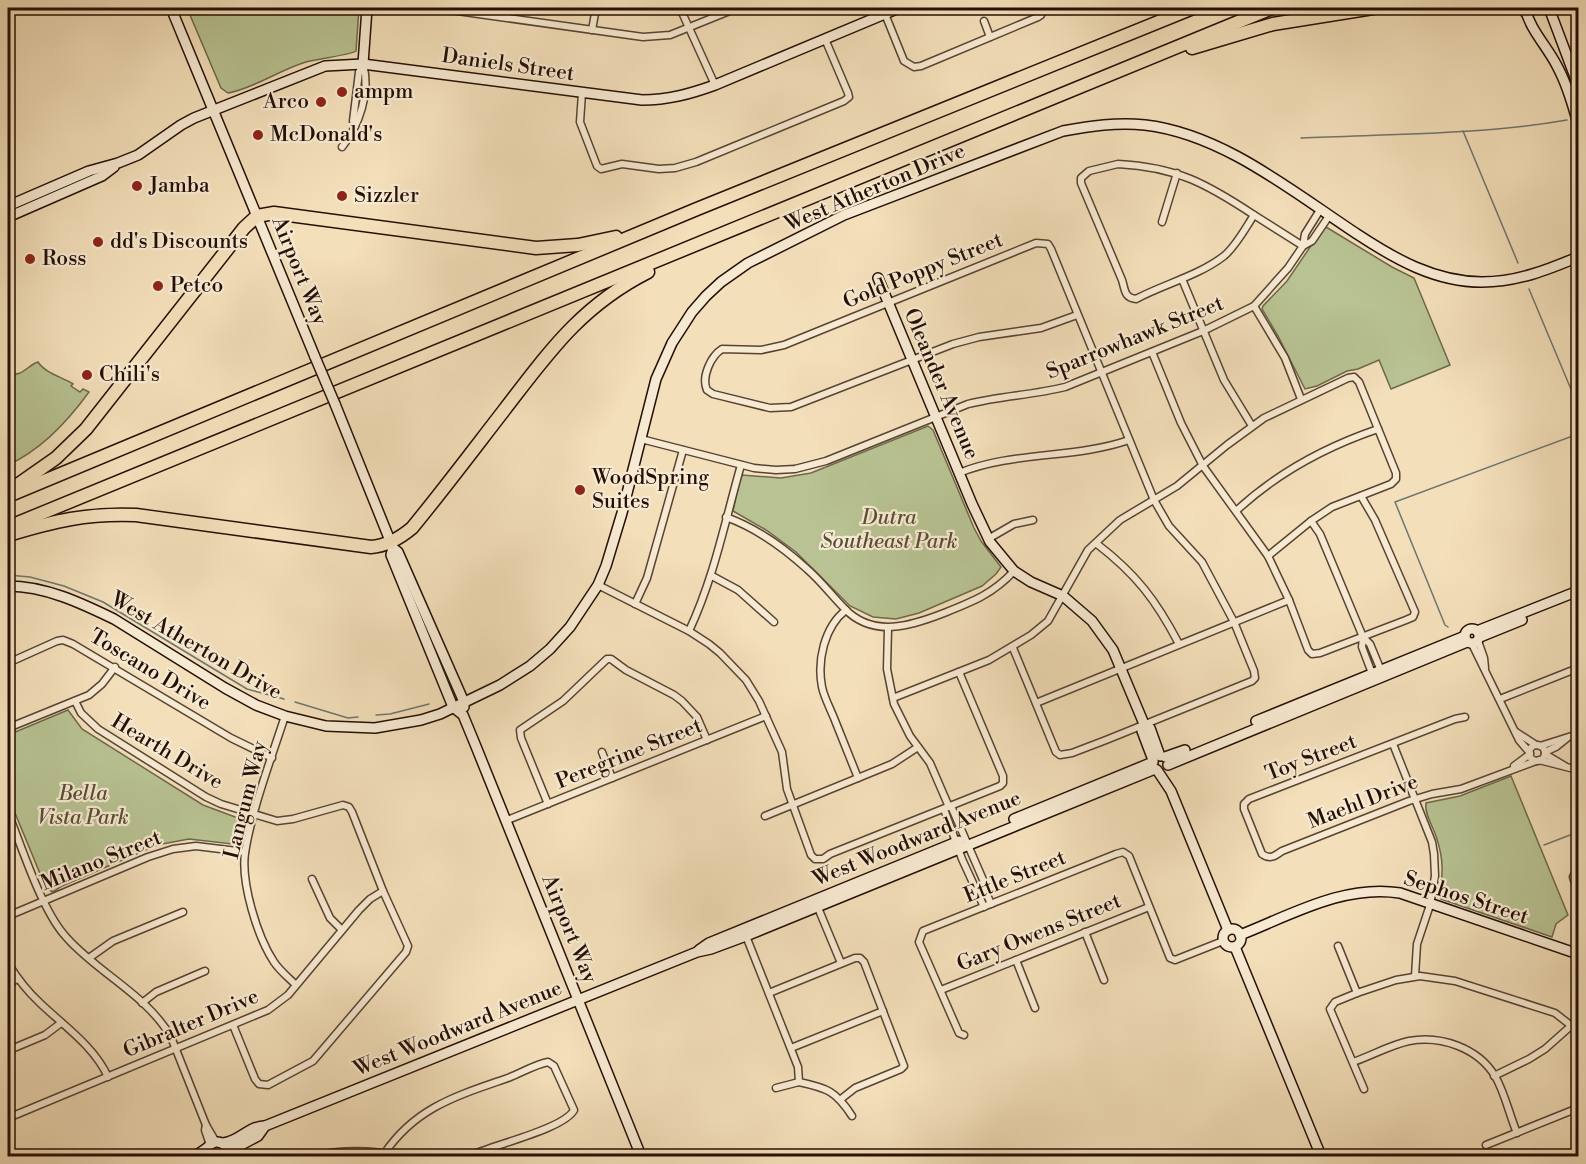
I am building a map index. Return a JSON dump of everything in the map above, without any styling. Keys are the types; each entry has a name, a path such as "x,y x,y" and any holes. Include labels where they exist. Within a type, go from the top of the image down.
{"highway":[{"path":"991,90 1178,8"},
{"path":"8,496 698,209 1193,8"},
{"path":"8,527 1272,8"},
{"path":"1144,60 1176,53 1273,24 1373,8"},
{"path":"8,491 56,458 86,429 244,228 257,216 274,213 536,248 578,245 603,240 698,209"},
{"path":"8,535 69,518 112,514 136,515 371,547 392,545 412,528 545,357 572,326 595,305 636,278 715,237"}],"street":[{"name":"Airport Way","path":"171,8 392,545 398,552 464,702 463,715 641,1156"},
{"path":"342,147 355,126 353,121 359,72 363,64 366,8"},
{"path":"436,8 629,36 660,37 690,28 737,8"},
{"path":"592,30 596,8"},
{"path":"680,8 715,85"},
{"name":"Daniels Street","path":"8,206 89,171 138,155 181,124 325,66 363,64 582,93 659,100 690,94 715,85 899,8"},
{"path":"885,14 904,61 914,67 1038,17 1043,8"},
{"path":"1113,9 1130,8"},
{"path":"1550,8 1578,84"},
{"path":"1525,9 1531,24 1557,66 1576,109 1578,124"},
{"path":"984,21 990,37"},
{"path":"582,93 580,122 597,166 601,169 622,164 659,169 675,168 696,162 849,97 825,39"},
{"name":"West Atherton Drive","path":"8,586 21,586 67,598 95,610 114,619 225,688 256,705 285,716 326,726 375,728 421,720 453,707 510,680 550,649 570,627 598,585 616,534 656,379 672,343 692,312 721,282 765,253 844,215 1050,135 1087,127 1143,125 1182,132 1217,145 1401,261 1450,278 1483,282 1517,279 1578,257"},
{"name":"Daniels Street","path":"8,217 102,176 118,163"},
{"path":"1254,215 1241,236 1225,255 1182,279 1136,299 1130,298 1126,294 1124,284 1081,183 1081,178 1089,171 1118,164 1139,165 1177,173 1218,191 1303,246"},
{"path":"1162,222 1177,173"},
{"path":"1303,246 1305,234 1320,210"},
{"path":"1303,246 1312,241 1329,216"},
{"name":"Gold Poppy Street","path":"911,359 791,407 770,408 713,394 704,384 704,377 714,357 722,349 773,349 1036,243 1048,244 1077,315"},
{"name":"Sparrowhawk Street","path":"641,439 741,465 776,470 805,468 968,404 990,398 1045,392 1065,387 1203,331 1254,306 1288,268 1303,246"},
{"name":"Oleander Avenue","path":"878,278 988,539 1014,571"},
{"path":"1182,279 1224,380 1252,426"},
{"path":"1254,306 1285,358 1301,399"},
{"path":"911,359 953,344 1041,328 1077,315 1154,500 1169,526 1202,562 1234,622 1254,670 1255,678 1072,753 1060,755 1056,752 1013,648"},
{"path":"1152,352 1181,423 1203,466 1268,556 1289,600 1308,650 1312,654 1406,620 1413,617 1415,612 1361,496"},
{"path":"893,699 1013,648 1048,621 1088,550 1120,520 1203,466 1252,426 1301,399 1354,377 1359,382 1396,473 1396,479 1391,484 1332,507 1268,556"},
{"path":"1236,511 1294,467 1344,442 1378,429"},
{"path":"959,473 997,461 1102,448 1129,440"},
{"path":"635,604 647,578 683,450"},
{"path":"689,631 712,576 741,465"},
{"path":"726,517 764,536 808,569 846,610 869,624 888,628 919,623 981,598 996,589 1014,571 1037,585 1063,596 1092,621 1104,635 1121,668 1144,724 1142,731 1160,763 1228,930"},
{"path":"988,539 1014,524 1033,520"},
{"path":"1311,521 1320,534 1363,637 1370,644 1382,673"},
{"path":"1097,544 1122,564 1148,593 1161,610 1179,644"},
{"name":"Airport Way","path":"392,545 391,555 453,707 463,715"},
{"path":"712,576 738,590 774,622"},
{"path":"598,585 689,631 709,644 733,666 753,691 766,716 783,757 786,784 792,805 812,858 819,860 1000,786 1004,780 959,672"},
{"name":"West Woodward Avenue","path":"1473,638 1578,591"},
{"name":"West Woodward Avenue","path":"697,952 709,943 816,903 1382,673 1578,597"},
{"path":"1036,703 1289,600"},
{"path":"846,610 835,621 826,640 821,674 824,693 858,778"},
{"path":"888,628 887,669 898,715 930,763 962,843 976,890 987,905"},
{"path":"1363,637 1362,647 1373,677"},
{"path":"1473,638 1519,740 1532,759 1578,770"},
{"name":"Toscano Drive","path":"8,663 63,640 114,667 231,738 272,758"},
{"path":"548,804 521,738 520,730 563,701 607,659 611,659 626,670 682,701 697,717 707,740"},
{"path":"8,728 88,695 102,684 114,667"},
{"path":"1500,699 1578,668"},
{"name":"Hearth Drive","path":"75,701 81,713 98,729 210,800 277,821 301,817 337,806 349,807 383,891"},
{"name":"Langum Way","path":"285,716 245,852 246,881 257,925 274,962 296,985"},
{"name":"Peregrine Street","path":"505,821 766,716"},
{"name":"Toy Street","path":"1267,857 1260,851 1244,806 1248,799 1465,717"},
{"path":"1516,732 1565,766"},
{"path":"1530,753 1531,748 1578,734"},
{"path":"1538,760 1567,738"},
{"path":"1393,744 1432,842 1434,854 1435,876 1430,905 1418,944 1415,976"},
{"path":"765,816 896,762 918,747"},
{"path":"1554,758 1556,747"},
{"path":"602,752 612,778"},
{"name":"Maehl Drive","path":"1506,771 1530,753"},
{"name":"Maehl Drive","path":"1267,857 1414,799 1461,789 1538,760"},
{"path":"8,813 44,901 65,937 142,1003 168,1031 217,1149"},
{"path":"962,843 984,882 987,905"},
{"name":"Milano Street","path":"8,916 174,849 196,846 245,852"},
{"name":"Ettle Street","path":"941,990 919,942 923,931 987,905 1116,854 1126,853 1149,907"},
{"path":"1578,868 1573,877 1578,891"},
{"path":"312,879 330,918 342,930"},
{"path":"976,890 984,888"},
{"path":"233,1025 259,1084 268,1085 313,1061 406,952 408,945 383,891"},
{"name":"Gibralter Drive","path":"8,1118 268,1010 288,994 370,899 383,891"},
{"name":"Sephos Street","path":"1240,935 1334,898 1358,892 1384,891 1400,893 1578,954"},
{"path":"816,903 841,963"},
{"name":"West Woodward Avenue","path":"195,1156 258,1136 265,1126 697,952 746,936 816,903"},
{"path":"1149,907 1170,958 1175,960 1223,941"},
{"name":"Gary Owens Street","path":"941,990 1149,907"},
{"path":"89,958 112,941 183,912"},
{"path":"1228,930 1234,930 1240,935 1240,942 1235,947"},
{"path":"1228,930 1223,936 1223,941 1227,946 1235,947"},
{"path":"1085,932 1104,980"},
{"path":"746,936 798,1067 799,1082"},
{"path":"1338,946 1357,993"},
{"path":"1235,947 1321,1156"},
{"path":"769,993 855,957 864,962 904,1066 901,1070 855,1088 841,1099"},
{"path":"1016,960 1035,1008"},
{"path":"8,963 18,979 95,1055 103,1065 108,1077"},
{"path":"142,1003 156,992 205,971"},
{"path":"1364,1089 1331,1014 1332,1005 1357,993 1396,980 1415,976 1455,981 1555,1013 1572,1024 1578,1031"},
{"path":"8,983 18,979"},
{"path":"941,990 959,1033 964,1035"},
{"path":"791,1048 883,1011"},
{"path":"14,1048 45,1035 62,1023"},
{"path":"1494,1076 1545,1049 1572,1024"},
{"path":"1353,1062 1411,1040 1455,1044 1477,1056 1494,1076 1517,1132"},
{"path":"384,1154 395,1138 411,1122 438,1104 539,1064 548,1062 554,1066 574,1110 571,1117 470,1156"},
{"path":"776,1088 799,1082 821,1086 841,1099 852,1116"},
{"path":"1486,1145 1578,1108"},
{"path":"310,1156 347,1151 399,1156"}],"green space":[{"path":"187,8 359,8 356,51 306,62 238,91 228,93 221,88"},
{"path":"1326,227 1414,278 1450,365 1391,389 1379,360 1305,389 1262,309 1287,281 1323,228"},
{"path":"38,362 49,372 73,384 71,386 80,392 83,389 89,392 53,434 32,451 8,465 8,380 10,373 21,373"},
{"name":"Dutra Southeast Park","path":"928,426 933,430 974,528 1001,567 982,586 919,613 896,619 873,617 850,606 796,552 766,530 733,511 742,475 781,478 811,473"},
{"name":"Bella Vista Park","path":"68,710 82,729 203,805 246,821 241,845 189,839 157,845 53,892 46,888 8,796 8,735"},
{"path":"1511,776 1568,915 1556,924 1552,937 1441,899 1439,896 1442,861 1436,835 1426,812 1426,803 1460,796"}],"waterway":[{"path":"1301,138 1501,129 1567,120"},
{"path":"1463,131 1518,263"},
{"path":"1529,289 1578,406"},
{"path":"1448,627 1445,625 1395,502 1578,434"},
{"path":"8,575 30,577 64,586 103,602 247,689 284,699"},
{"path":"295,702 348,718 358,717"},
{"path":"376,715 390,714 429,704"},
{"path":"1544,845 1578,832"}],"place":[{"name":"ampm","path":"342,92"},
{"name":"Arco","path":"321,102"},
{"name":"McDonald's","path":"258,135"},
{"name":"Jamba","path":"137,186"},
{"name":"Sizzler","path":"342,196"},
{"name":"dd's Discounts","path":"98,242"},
{"name":"Ross","path":"30,259"},
{"name":"Petco","path":"158,286"},
{"name":"Chili's","path":"87,375"},
{"name":"WoodSpring Suites","path":"580,490"}]}
